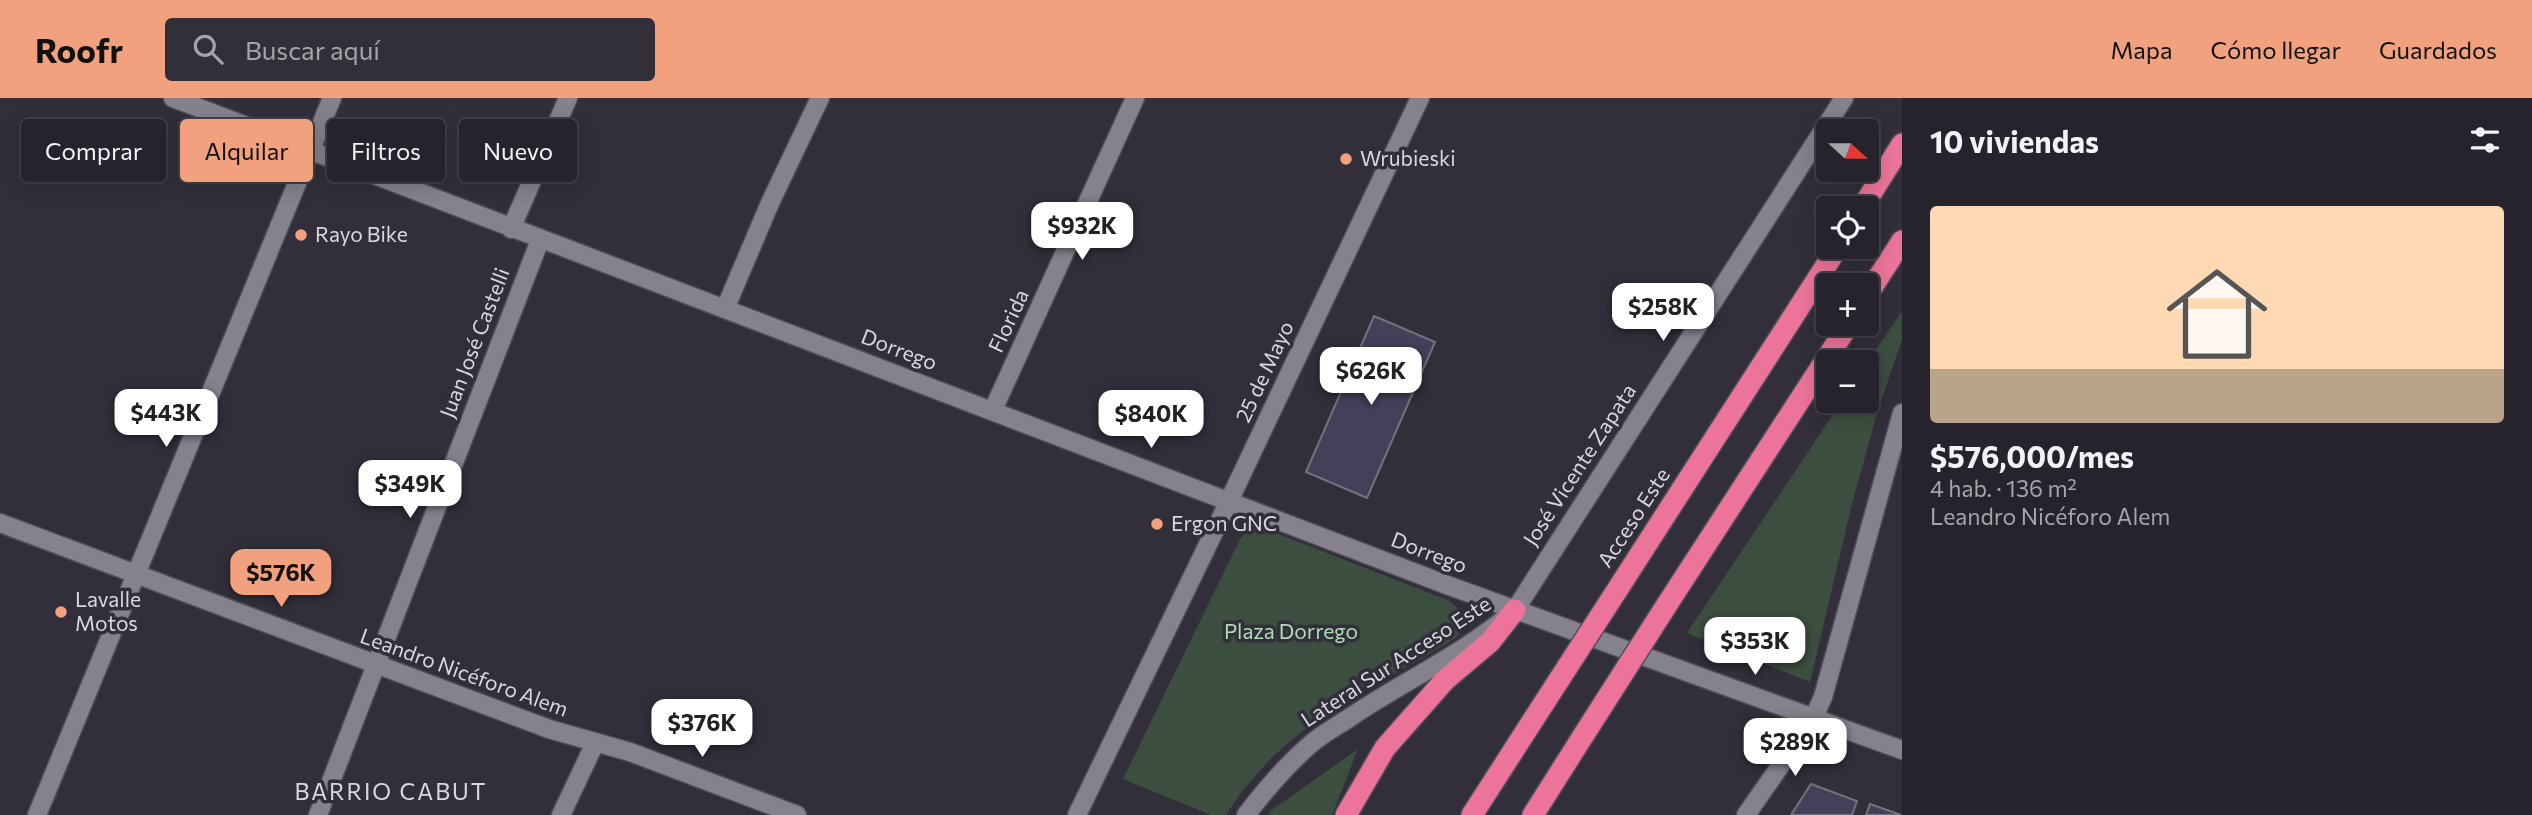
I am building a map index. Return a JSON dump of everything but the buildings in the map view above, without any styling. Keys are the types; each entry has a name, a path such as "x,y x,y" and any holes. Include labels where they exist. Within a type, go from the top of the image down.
{"highway":[{"path":"1870,196 1902,144"},
{"path":"1879,276 1902,241"},
{"name":"Acceso Este","path":"1472,815 1830,259"},
{"path":"1533,815 1841,336"},
{"path":"1346,815 1385,748 1445,680 1489,642 1515,610"}],"street":[{"name":"Dorrego","path":"173,98 228,119"},
{"path":"313,146 332,98"},
{"path":"511,229 568,98"},
{"path":"725,309 770,203 820,98"},
{"name":"Florida","path":"993,410 1135,98"},
{"name":"25 de Mayo","path":"1077,815 1420,98"},
{"name":"José Vicente Zapata","path":"1515,610 1844,98"},
{"name":"Dorrego","path":"313,152 1515,610 1902,750"},
{"path":"37,815 298,182"},
{"name":"Juan José Castelli","path":"318,815 540,240"},
{"path":"1746,815 1813,719 1823,697 1902,413"},
{"name":"Leandro Nicéforo Alem","path":"0,523 557,732 630,752 797,815"},
{"name":"Lateral Sur Acceso Este","path":"1246,815 1275,778 1313,741 1385,694 1451,658 1515,610"},
{"path":"561,815 595,743"}],"green space":[{"path":"1902,311 1902,339 1879,407 1879,350 1876,350"},
{"path":"1834,413 1877,413 1852,504 1810,682 1687,633"},
{"name":"Plaza Dorrego","path":"1263,528 1450,601 1461,612 1464,625 1457,637 1360,693 1302,731 1275,754 1226,815 1211,815 1123,779 1240,539 1247,532"},
{"path":"1358,749 1332,815 1269,815 1270,811"}],"place":[{"name":"Wrubieski","path":"1346,159"},
{"name":"Rayo Bike","path":"301,235"},
{"name":"Ergon GNC","path":"1157,524"},
{"name":"Lavalle Motos","path":"61,612"}],"district":[{"name":"BARRIO CABUT","path":"391,792"}]}
